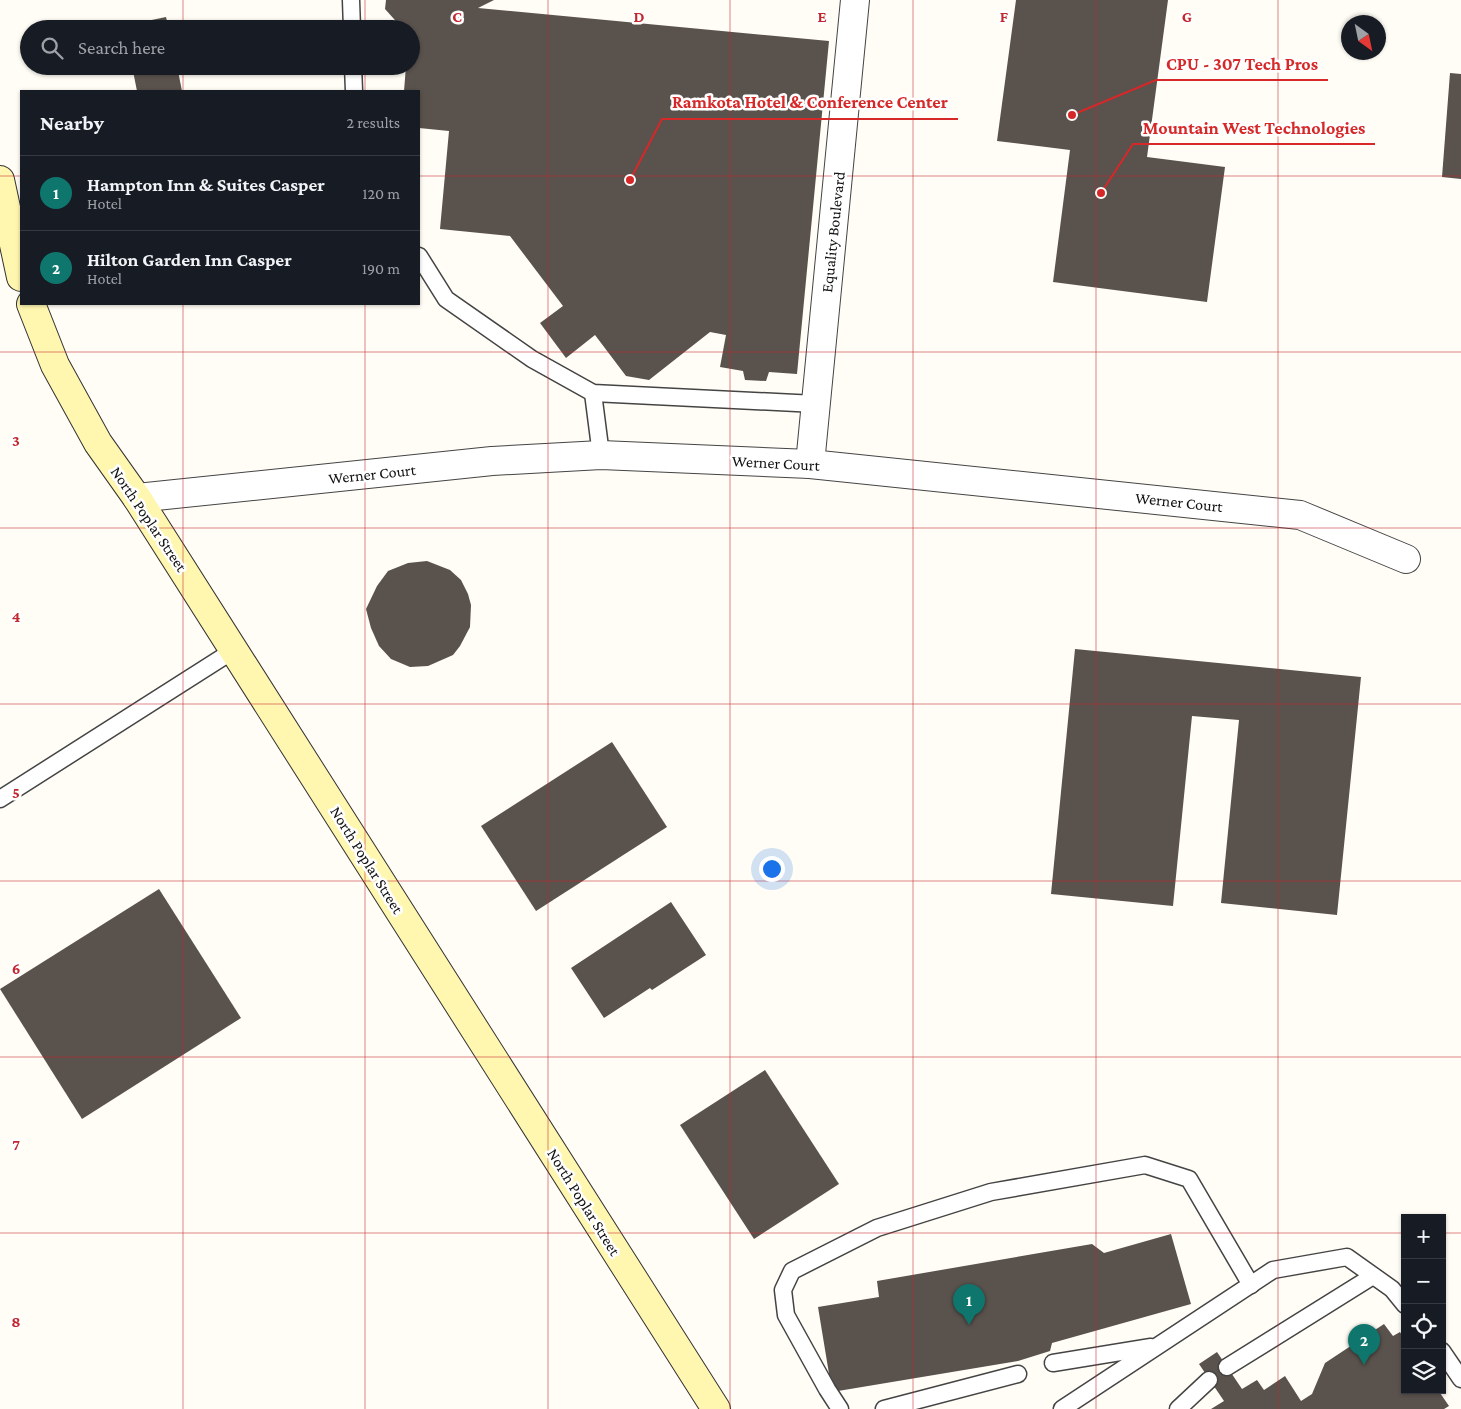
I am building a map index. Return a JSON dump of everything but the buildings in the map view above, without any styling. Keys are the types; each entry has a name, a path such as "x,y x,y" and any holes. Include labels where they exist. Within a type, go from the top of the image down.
{"main road":[{"path":"0,180 20,272"},
{"name":"North Poplar Street","path":"31,305 55,365 98,443 137,498 716,1409"}],"street":[{"name":"Equality Boulevard","path":"810,464 856,0"},
{"name":"Werner Court","path":"137,498 492,461 601,455 810,464 1300,514 1406,559"}],"lane":[{"path":"351,0 352,20"},
{"path":"353,75 354,90"},
{"path":"420,258 446,299 532,359 593,392 816,404"},
{"path":"593,392 601,455"},
{"path":"0,799 234,650"},
{"path":"840,1409 786,1316 783,1290 792,1271 877,1228 991,1192 1145,1165 1189,1180 1251,1285"},
{"path":"1062,1409 1273,1270 1347,1257 1392,1289 1404,1304"},
{"path":"1227,1367 1373,1276"},
{"path":"1053,1363 1158,1346"},
{"path":"1446,1357 1461,1378"},
{"path":"884,1409 1018,1374"},
{"path":"1178,1409 1209,1380"}],"place":[{"name":"CPU - 307 Tech Pros","path":"1072,115"},
{"name":"Ramkota Hotel & Conference Center","path":"630,180"},
{"name":"Mountain West Technologies","path":"1101,193"},
{"name":"Hampton Inn & Suites Casper","path":"969,1325"},
{"name":"Hilton Garden Inn Casper","path":"1364,1365"}]}
